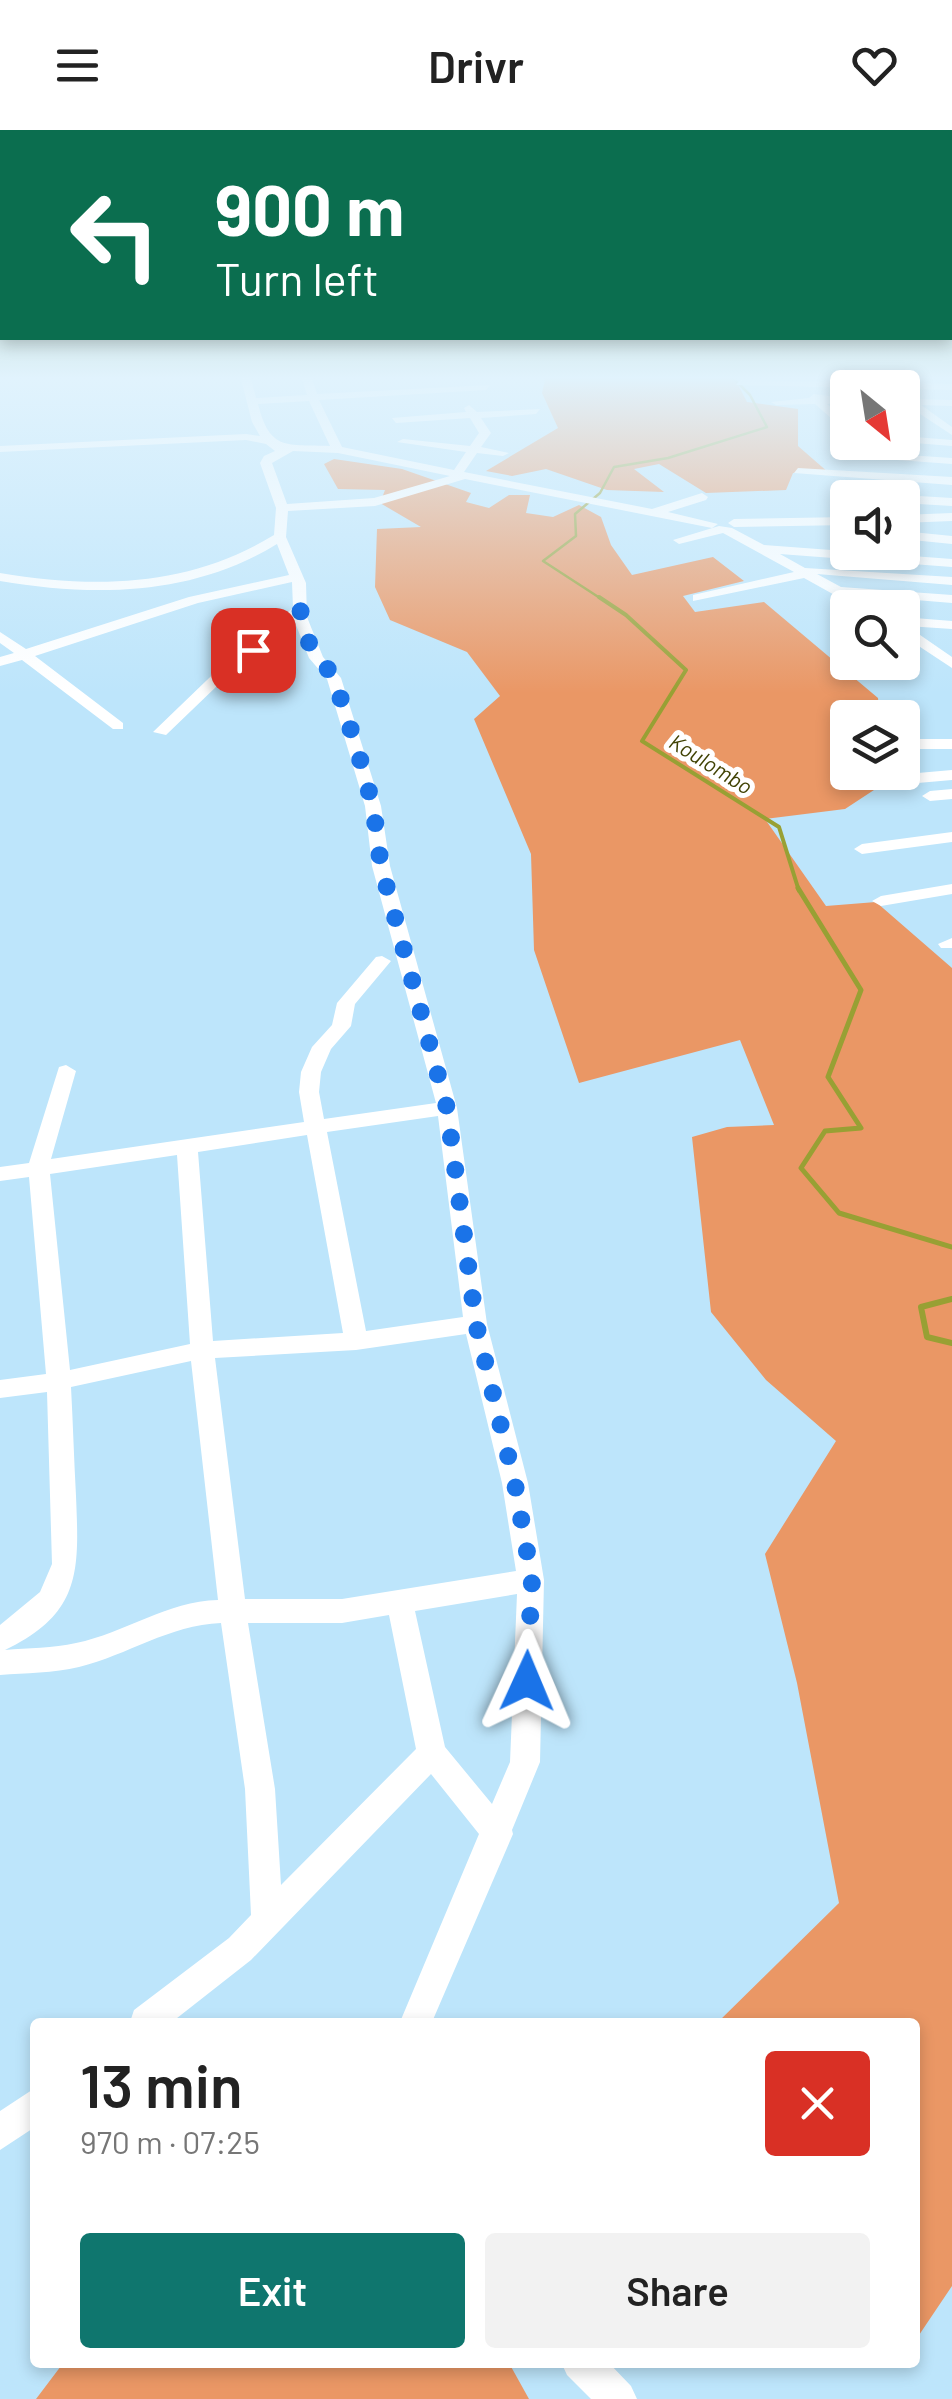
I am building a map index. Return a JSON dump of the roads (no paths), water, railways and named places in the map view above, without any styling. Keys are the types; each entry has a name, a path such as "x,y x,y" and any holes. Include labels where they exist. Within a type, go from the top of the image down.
{"street":[{"path":"272,481 282,508 280,536 298,577 308,641 334,678 358,752 373,806 381,866 447,1108 476,1324 515,1484 532,1580 528,1742 519,1782 418,2018"},
{"path":"282,508 375,502 438,481"},
{"path":"508,481 726,527 830,525"},
{"path":"654,512 702,498"},
{"path":"920,499 952,502"},
{"path":"749,501 768,523"},
{"path":"920,520 952,519"},
{"path":"678,540 726,527 768,523 830,525"},
{"path":"726,527 835,589 952,599"},
{"path":"0,577 87,587 156,581 247,558 280,536"},
{"path":"920,537 952,540"},
{"path":"761,548 952,564"},
{"path":"698,598 801,571 952,581"},
{"path":"0,662 194,600 298,577"},
{"path":"161,732 239,658 300,609"},
{"path":"920,627 952,625"},
{"path":"0,636 118,726"},
{"path":"920,640 952,664"},
{"path":"935,651 952,652"},
{"path":"920,744 952,744"},
{"path":"920,778 952,775"},
{"path":"930,796 952,794"},
{"path":"862,849 952,837"},
{"path":"881,901 952,888"},
{"path":"356,1340 314,1128 311,1072 322,1048 341,1026 346,1003 382,961"},
{"path":"0,1640 47,1606 60,1589 65,1564 59,1381 40,1166 66,1071"},
{"path":"0,1174 447,1108"},
{"path":"187,1146 202,1350 233,1611 260,1789 267,1922"},
{"path":"0,1389 59,1381 202,1350 356,1340 476,1324"},
{"path":"0,1663 78,1654 201,1612 342,1611 532,1580"},
{"path":"399,1599 432,1753 498,1834"},
{"path":"152,2018 190,1991 267,1922 432,1753"},
{"path":"0,2133 30,2109"},
{"path":"586,2368 618,2399"}],"waterway":[{"name":"Koulombo","path":"603,600 543,561 576,536 575,514 600,493 607,481"},
{"name":"Koulombo","path":"599,597 626,615 686,670 642,741 779,827 798,888"},
{"name":"Koulombo","path":"798,888 861,990 828,1077 861,1128 825,1131 801,1168 839,1213 952,1247"},
{"name":"Koulombo","path":"952,1299 921,1307 927,1337 952,1343"}]}
